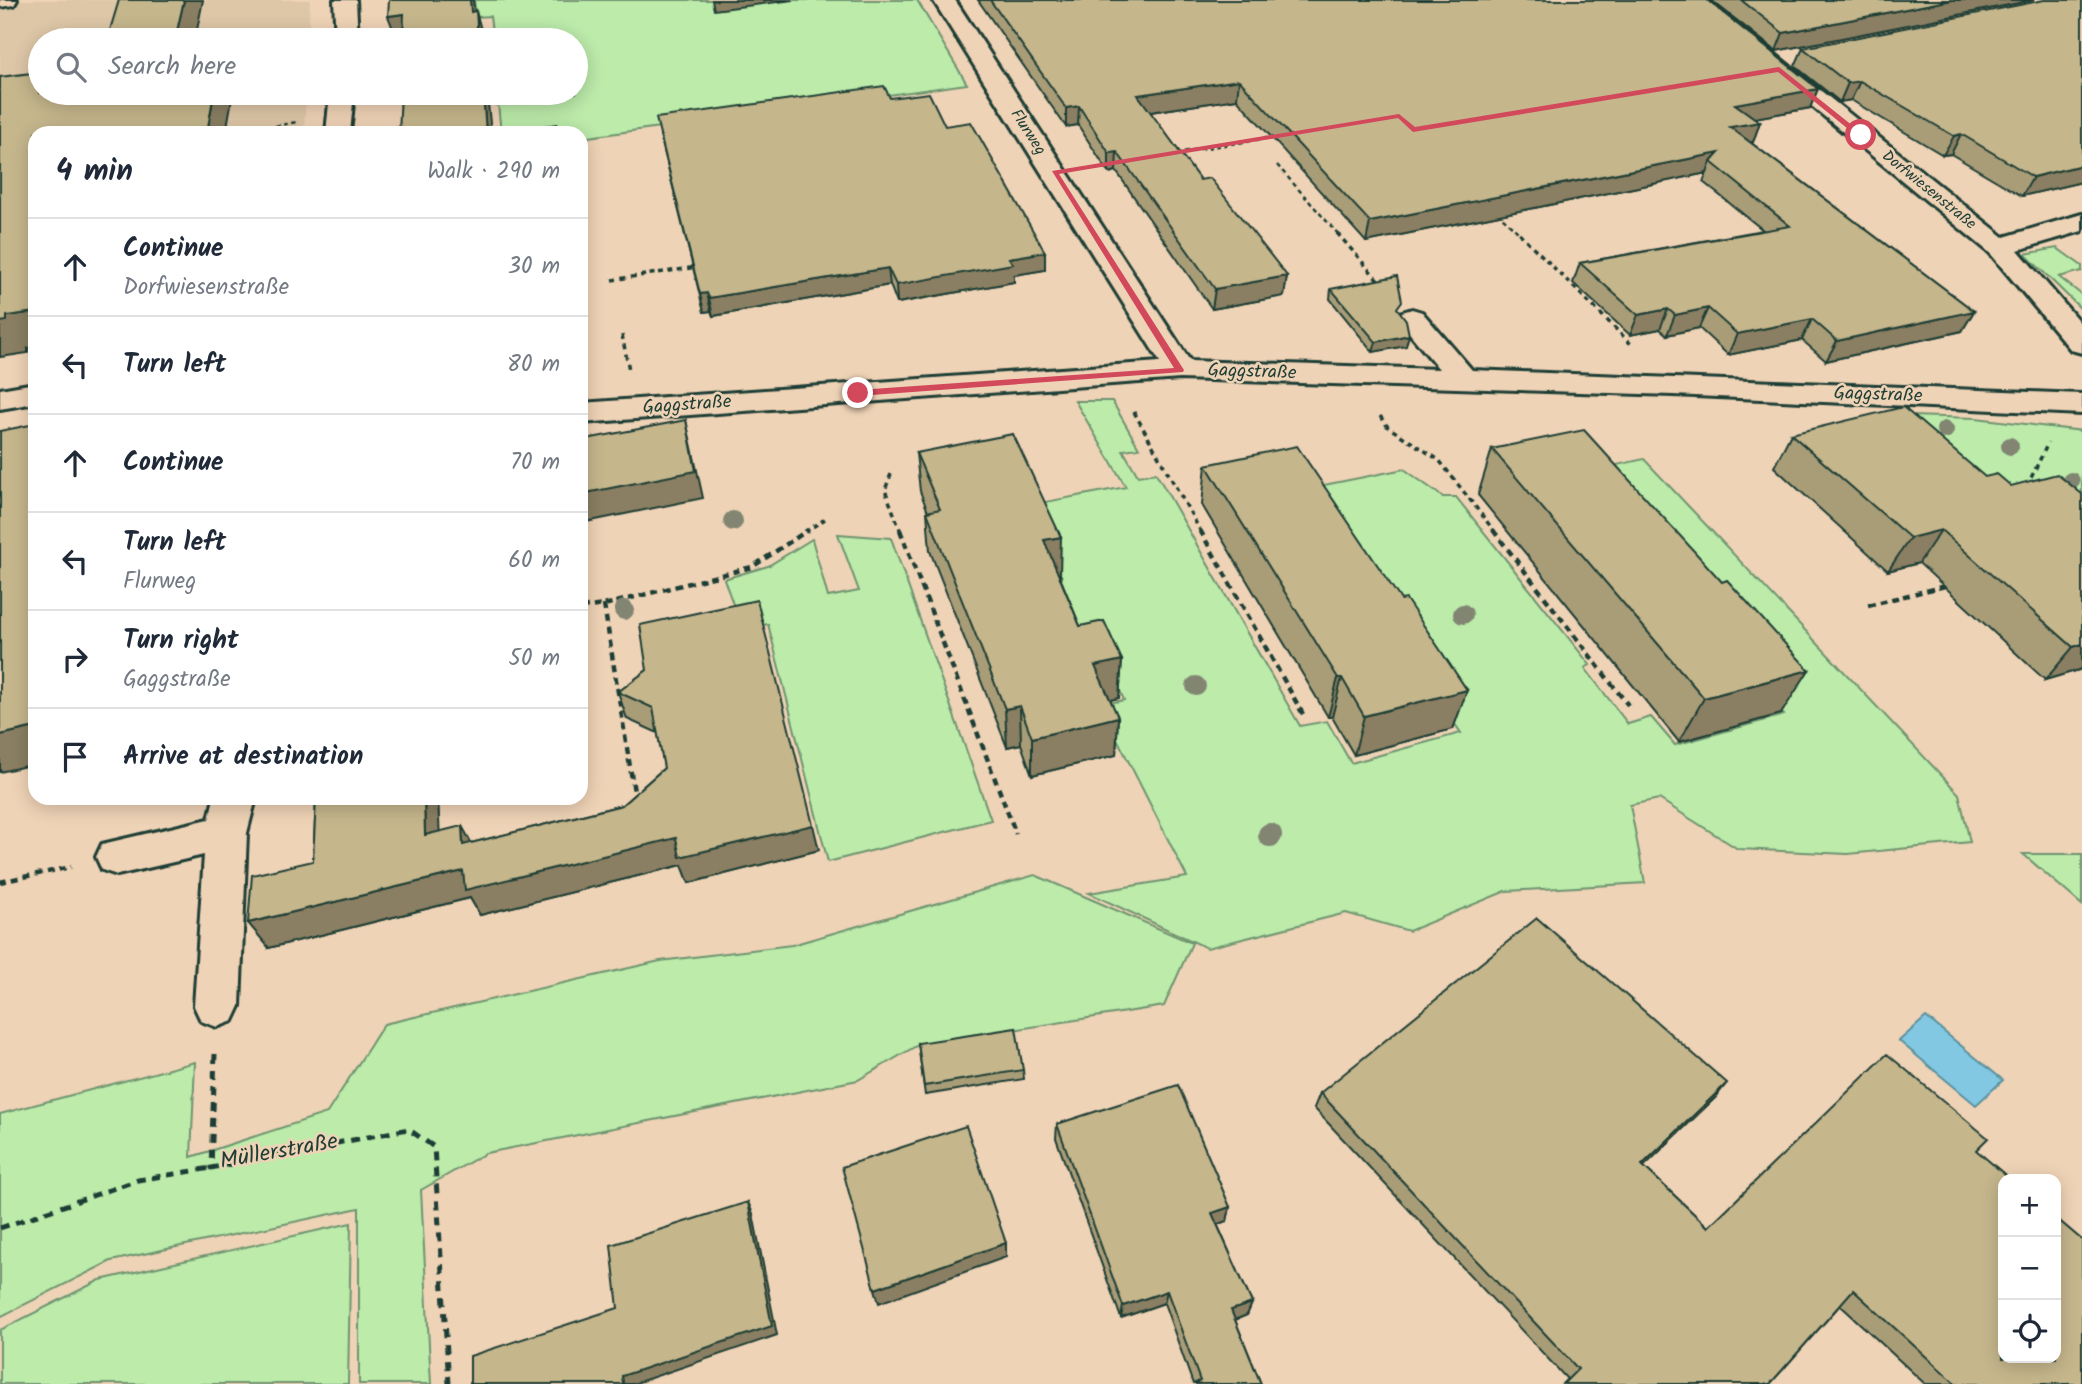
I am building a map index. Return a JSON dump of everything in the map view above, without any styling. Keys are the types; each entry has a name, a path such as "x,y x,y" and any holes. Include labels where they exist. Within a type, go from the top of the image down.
{"street":[{"path":"0,1 6,0"},
{"path":"345,0 346,28"},
{"name":"Flurweg","path":"944,0 1180,370"},
{"name":"Dorfwiesenstraße","path":"1694,0 2000,247 2082,344"},
{"path":"1770,62 1797,57"},
{"path":"2000,247 2082,222"},
{"path":"1412,318 1463,379"},
{"name":"Gaggstraße","path":"588,412 1180,370 1673,386 2082,404"},
{"path":"0,399 28,394"},
{"path":"117,857 231,816 217,1006"}],"path":[{"path":"272,126 340,113"},
{"path":"1172,153 1280,136"},
{"path":"1277,165 1412,318"},
{"path":"1490,205 1673,386"},
{"path":"612,280 707,265"},
{"path":"1113,375 1304,716"},
{"path":"1351,375 1388,426 1439,460 1628,705"},
{"path":"2026,488 2054,433 2045,402"},
{"path":"891,474 885,490 1016,834"},
{"path":"588,607 751,567 825,519"},
{"path":"1868,605 1958,583"},
{"path":"604,605 635,799"},
{"path":"0,882 117,857"},
{"name":"Müllerstraße","path":"217,1006 211,1168 408,1129 434,1147 449,1384"},
{"path":"0,1228 138,1180 211,1168"}],"shaded area":[{"path":"22,0 310,0 309,28 28,28 28,105 305,105 304,126 28,126 28,142 0,179 0,3"}],"green space":[{"path":"474,0 917,0 967,84 588,137 588,126 500,126 498,105 588,105 588,28 492,28 490,16 476,17"},
{"path":"2057,248 2082,266 2082,271 2059,277 2082,295 2082,310 2025,254"},
{"path":"1075,401 1112,401 1139,448 1123,450 1138,476 1156,473 1300,726 1327,721 1351,763 1461,733 1294,491 1404,469 1443,497 1456,497 1590,665 1585,668 1628,724 1651,717 1675,745 1784,715 1571,475 1644,459 1959,794 1970,842 1848,854 1738,849 1659,799 1630,805 1645,883 1506,891 1409,931 1346,913 1207,948 1089,893 1187,877 1100,705 1124,700 1105,656 1041,584 1062,578 1044,536 1013,508 1126,487"},
{"path":"1909,416 1976,418 2082,431 2082,539 1987,493"},
{"path":"838,534 891,538 991,820 828,862 768,624 742,629 724,579 768,566 812,539 828,597 859,591"},
{"path":"2023,854 2082,854 2082,905"},
{"path":"1035,875 1192,943 1164,1006 918,1045 858,1080 486,1153 421,1190 431,1384 359,1384 359,1208 111,1261 0,1317 0,1114 195,1062 191,1157 327,1113 384,1024 660,961 792,945"},
{"path":"351,1223 348,1384 0,1384 0,1330 100,1280"}],"water":[{"path":"1926,1017 2003,1080 1976,1105 1899,1041"}],"building":[{"path":"119,0 184,0 178,28 111,28"},
{"path":"389,0 470,0 471,12 476,11 477,28 403,28 404,14 388,16"},
{"path":"990,0 1707,0 1818,89 1735,104 1760,122 1730,127 1974,311 1837,341 1812,319 1737,334 1708,308 1675,315 1668,309 1638,315 1580,263 1790,226 1711,162 1719,153 1370,222 1239,80 1138,95 1200,180 1210,178 1287,276 1215,289 1117,152 1109,153 1079,106 1066,108"},
{"path":"1741,0 1952,0 1783,33"},
{"path":"2044,0 2082,0 2082,165 2033,177 1961,134 1954,136 1860,81 1848,83 1803,48"},
{"path":"28,74 28,105 212,105 208,126 28,126 28,313 7,316 7,321 0,322 0,77"},
{"path":"884,86 890,98 929,93 945,126 971,122 1045,252 1009,258 1013,264 896,285 888,268 709,298 707,293 700,294 656,118"},
{"path":"400,105 484,105 485,126 399,126"},
{"path":"1397,276 1402,301 1397,308 1406,320 1409,335 1376,342 1331,289"},
{"path":"1903,407 1985,477 1997,474 2011,486 2057,474 2082,494 2082,644 2073,647 1941,530 1910,538 1791,434"},
{"path":"686,420 696,471 588,493 588,439"},
{"path":"28,425 28,729 0,735 0,431"},
{"path":"1584,430 1722,582 1727,580 1809,670 1704,698 1492,449"},
{"path":"1013,434 1061,537 1044,540 1080,626 1104,621 1122,660 1095,666 1118,717 1032,738 1020,706 1005,709 927,512 940,509 916,453"},
{"path":"1297,446 1401,600 1406,599 1467,690 1364,716 1206,465"},
{"path":"757,600 813,825 680,857 676,838 465,890 463,871 248,923 252,875 313,861 316,805 424,805 425,835 462,826 463,845 622,805 664,768 653,708 618,692 647,670 640,625"},
{"path":"1537,918 1727,1083 1642,1165 1708,1227 1887,1054 1988,1138 1976,1150 2004,1174 1998,1174 1998,1363 2061,1363 2061,1222 2082,1240 2082,1384 1956,1384 1853,1290 1770,1384 1563,1384 1578,1369 1320,1093"},
{"path":"1016,1028 1023,1070 924,1086 918,1043"},
{"path":"1178,1085 1230,1207 1212,1213 1252,1303 1231,1310 1261,1384 1193,1384 1200,1381 1167,1291 1123,1306 1057,1124"},
{"path":"966,1126 1006,1243 875,1289 842,1167"},
{"path":"748,1202 772,1326 622,1376 623,1384 470,1384 470,1356 618,1308 611,1245"}],"route":[{"path":"858,393 1180,370 1054,173 1399,116 1413,130 1779,69 1861,135"}]}
